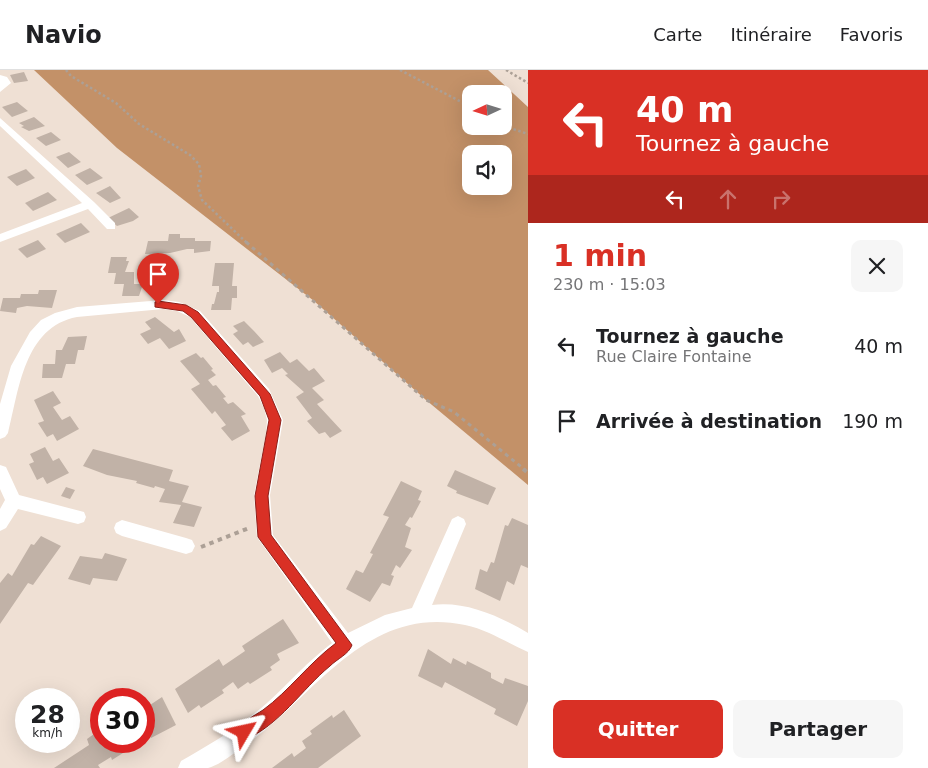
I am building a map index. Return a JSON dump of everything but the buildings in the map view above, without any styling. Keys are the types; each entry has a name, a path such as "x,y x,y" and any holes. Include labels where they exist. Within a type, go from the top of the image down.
{"street":[{"path":"0,78 4,79 6,83 0,89"},
{"path":"0,121 90,204 111,226"},
{"path":"0,136 12,132"},
{"path":"0,238 90,204"},
{"path":"0,433 24,353 34,335 47,322 72,313 158,304 186,308 194,314 264,394 271,408 275,427 262,496 262,521 265,537 345,645"},
{"path":"0,472 14,501"},
{"path":"14,501 78,517"},
{"path":"0,523 14,501"},
{"path":"418,616 458,524"},
{"path":"122,528 186,546"},
{"path":"188,768 230,742 272,712 324,661 359,634 394,621 418,616 454,614 486,622 528,643"}],"path":[{"path":"66,70 71,76 116,102 139,124 190,155 199,164 201,176 198,186 202,200 252,248 426,400 454,412 528,473"},
{"path":"400,70 462,102"},
{"path":"508,70 528,83"},
{"path":"512,129 528,134"},
{"path":"186,546 198,548 210,545 262,521"}],"shaded area":[{"path":"34,70 488,70 504,85 462,85 462,135 512,135 512,92 528,107 528,485 426,400 314,301 117,148"}],"route":[{"path":"158,304 186,308 194,314 264,394 275,420 262,496 262,521 265,537 345,645 324,661 272,712 244,732"}]}
